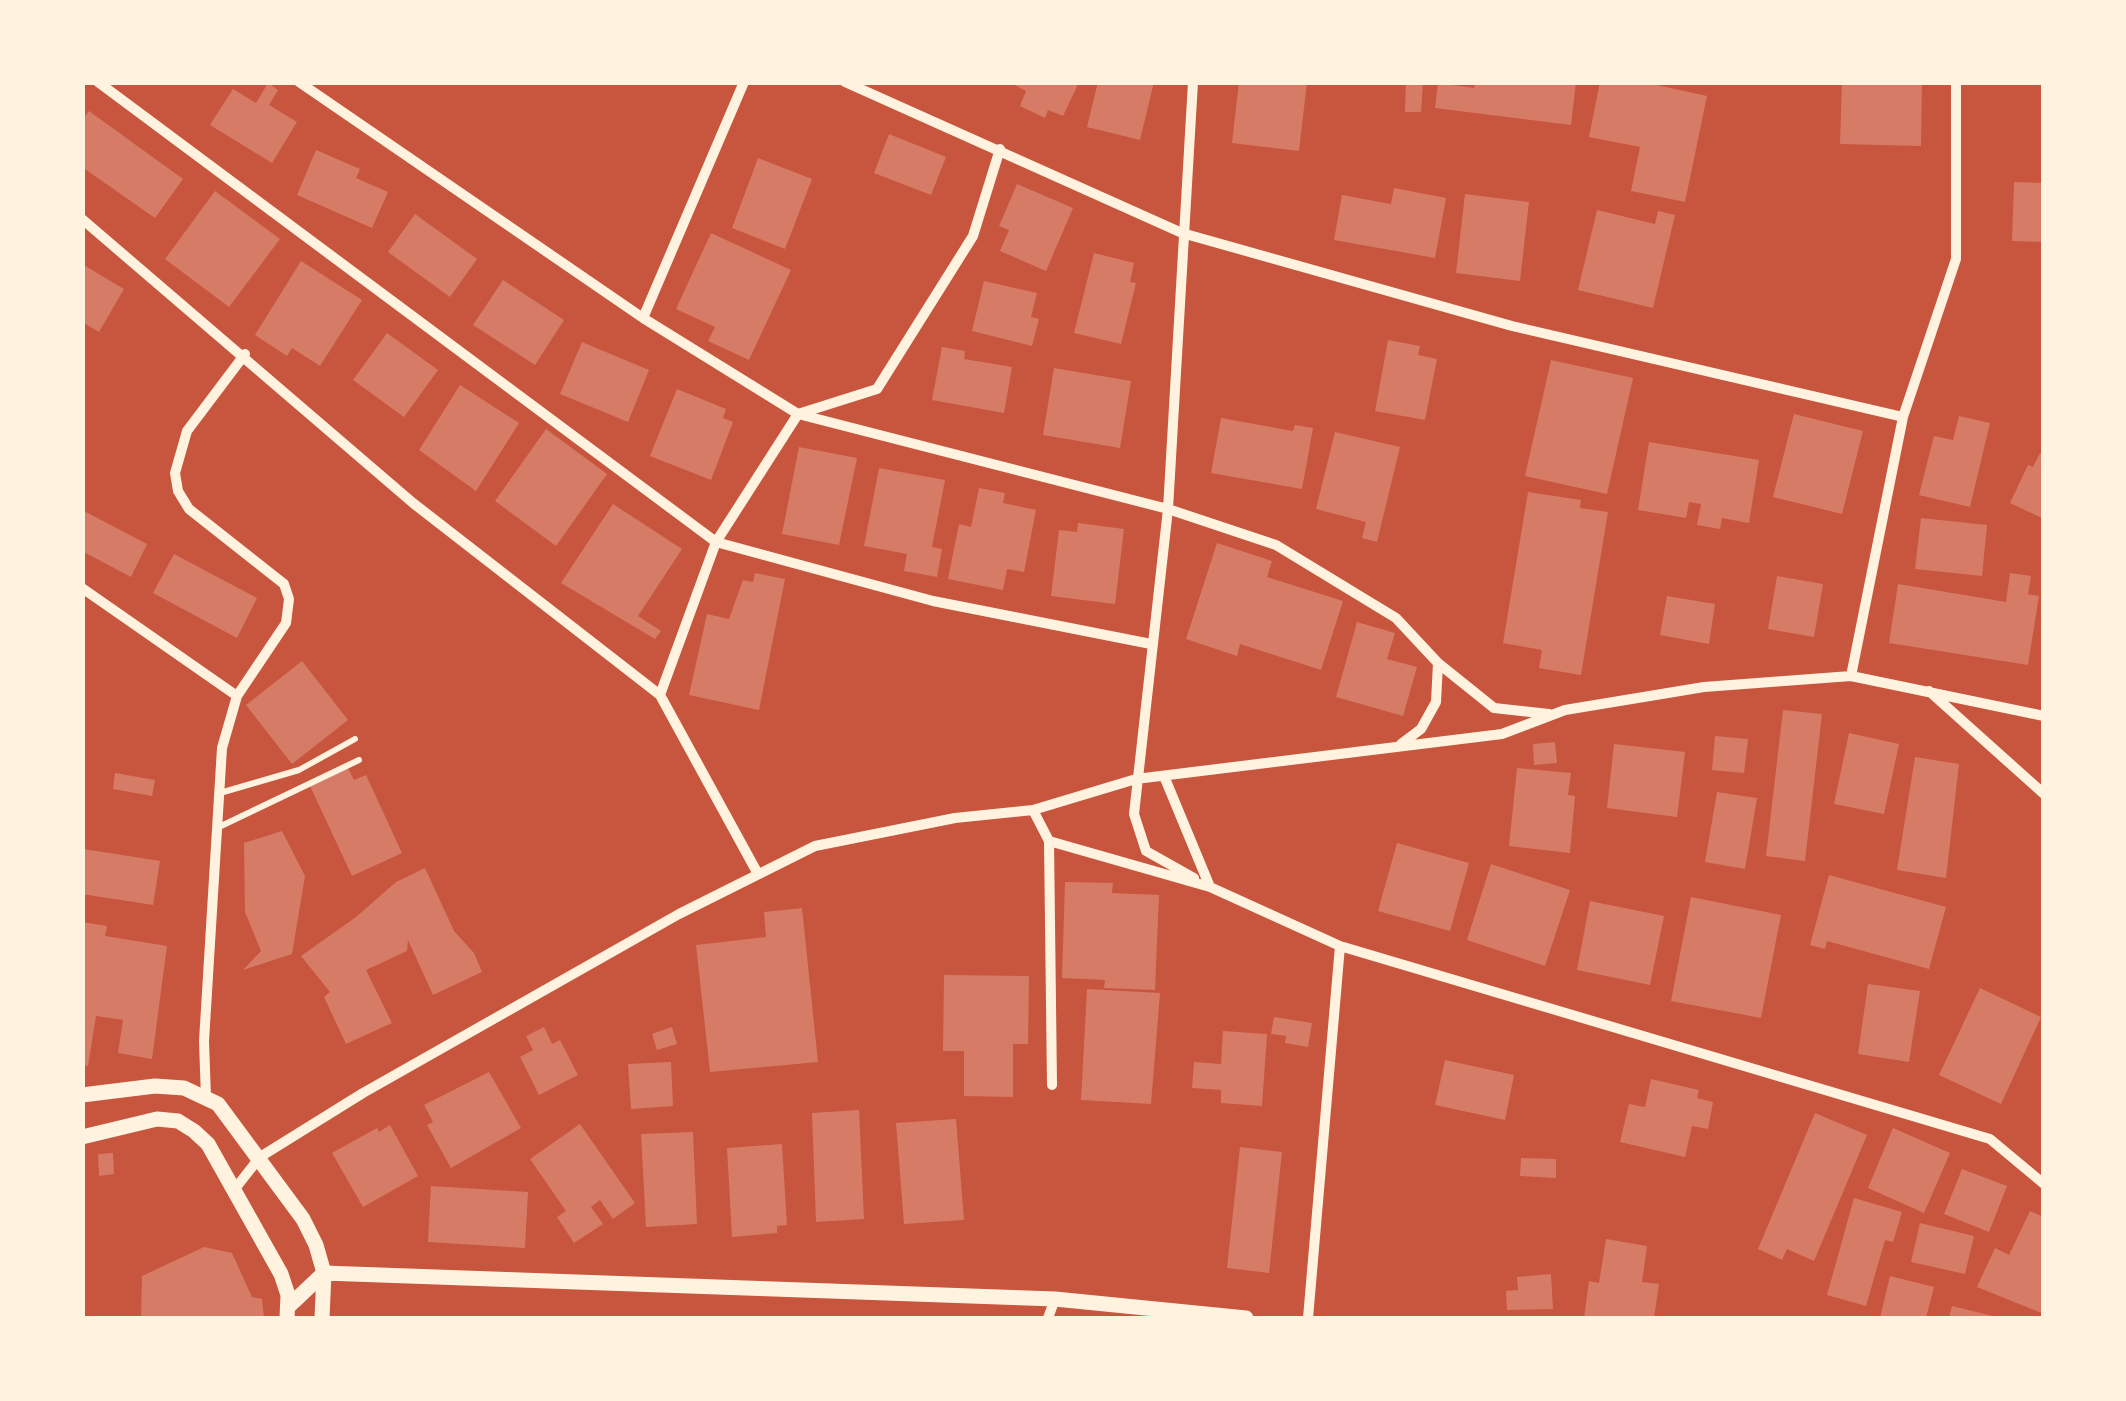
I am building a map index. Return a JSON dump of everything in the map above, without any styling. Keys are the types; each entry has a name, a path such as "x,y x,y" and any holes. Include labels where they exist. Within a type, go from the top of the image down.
{"street":[{"path":"98,82 716,542 933,601 1150,644"},
{"path":"300,82 643,318 798,414 1168,509 1276,545 1396,618 1438,664 1494,708 1554,715"},
{"path":"643,318 744,82"},
{"path":"845,82 1182,234 1512,326 1903,417"},
{"path":"1193,82 1168,509 1136,779 1134,814 1146,852 1340,946 1990,1139 2044,1184"},
{"path":"1850,676 1903,417 1956,259 1956,82"},
{"path":"660,695 716,542 798,414 878,389 972,236 1000,149"},
{"path":"82,219 245,354 413,503 660,695 758,874"},
{"path":"206,1098 204,1040 222,748 237,696 286,624 289,599 284,584 189,509 178,492 175,473 187,431 245,354"},
{"path":"82,588 237,696"},
{"path":"1397,747 1421,730 1436,702 1438,664"},
{"path":"234,1190 260,1157 540,991 815,846 955,818 1033,810 1136,779 1502,734 1554,715 1704,687 1850,676 2044,716"},
{"path":"1929,691 2044,794"},
{"path":"1164,776 1210,886"},
{"path":"1033,810 1049,841 1052,1085"},
{"path":"1049,841 1210,886"},
{"path":"1308,1318 1340,946"},
{"path":"82,1095 154,1086 184,1088 233,1118 303,1219 324,1274 322,1318"},
{"path":"82,1137 157,1119 178,1122 208,1144 281,1274 288,1312"},
{"path":"288,1312 324,1274 1055,1299 1246,1318"},
{"path":"1048,1318 1055,1299"}],"lane":[{"path":"220,792 299,770 356,739"},
{"path":"218,827 359,760"}],"building":[{"path":"1009,82 1079,82 1063,116 1048,110 1045,118 1020,106 1026,91"},
{"path":"1098,82 1154,82 1140,140 1087,127"},
{"path":"1239,82 1307,82 1299,151 1232,143"},
{"path":"1406,82 1423,82 1421,112 1405,112"},
{"path":"1475,82 1576,82 1571,125 1435,108 1438,83 1474,88"},
{"path":"1600,82 1643,82 1707,96 1685,202 1631,191 1640,147 1589,137"},
{"path":"1842,82 1922,82 1921,146 1840,144"},
{"path":"268,83 278,90 269,105 297,122 272,163 210,125 233,89 256,103"},
{"path":"89,111 183,179 155,218 82,167 82,120"},
{"path":"889,134 946,157 931,195 874,173"},
{"path":"316,150 360,169 356,178 388,192 372,228 297,195"},
{"path":"758,158 812,179 785,249 732,228"},
{"path":"2014,182 2044,183 2044,242 2012,241"},
{"path":"1017,184 1073,208 1046,271 1000,251 1009,230 999,226"},
{"path":"1394,188 1446,198 1435,258 1334,240 1342,195 1391,204"},
{"path":"215,191 280,239 229,307 165,259"},
{"path":"1465,194 1529,202 1520,281 1456,273"},
{"path":"1597,210 1655,224 1658,211 1675,215 1653,308 1578,290"},
{"path":"415,214 477,259 450,297 388,252"},
{"path":"711,233 791,270 749,360 708,341 715,327 676,309"},
{"path":"1094,253 1134,263 1130,282 1136,283 1121,344 1074,333"},
{"path":"301,261 362,300 320,366 292,348 287,356 255,335"},
{"path":"82,264 124,289 99,332 82,322"},
{"path":"503,280 564,320 535,365 473,325"},
{"path":"984,281 1037,293 1031,317 1039,319 1032,346 972,331"},
{"path":"387,333 438,370 404,417 353,380"},
{"path":"1388,340 1420,346 1418,355 1437,359 1425,420 1375,411"},
{"path":"582,342 649,370 628,422 560,394"},
{"path":"942,347 965,351 964,359 1012,367 1004,413 932,400"},
{"path":"1551,360 1633,378 1607,494 1525,476"},
{"path":"1054,368 1131,381 1120,448 1043,435"},
{"path":"460,385 519,423 476,491 419,450"},
{"path":"677,389 726,409 723,418 733,422 711,480 650,456"},
{"path":"1794,414 1863,431 1842,514 1773,497"},
{"path":"1959,416 1990,423 1970,507 1919,495 1934,436 1953,440"},
{"path":"1221,418 1293,431 1295,425 1313,428 1302,489 1211,473"},
{"path":"546,429 607,474 556,546 495,501"},
{"path":"1335,432 1400,447 1377,542 1362,538 1366,522 1316,509"},
{"path":"1649,442 1759,460 1749,523 1722,518 1720,529 1697,525 1701,504 1689,502 1686,518 1638,510"},
{"path":"799,447 857,458 839,545 782,534"},
{"path":"2040,453 2044,455 2044,519 2010,503 2028,465 2033,467"},
{"path":"879,468 945,480 932,547 942,549 937,577 904,571 907,554 864,546"},
{"path":"979,488 1005,493 1003,503 1036,510 1024,572 1007,569 1003,590 948,579 959,524 971,527"},
{"path":"1528,492 1581,500 1580,508 1608,512 1581,675 1539,668 1542,650 1503,643"},
{"path":"613,504 682,549 638,616 661,631 655,639 561,583"},
{"path":"82,510 147,544 131,577 82,551"},
{"path":"1921,518 1987,525 1982,576 1915,569"},
{"path":"1078,523 1124,529 1115,604 1051,596 1059,530 1077,532"},
{"path":"1217,543 1272,561 1267,577 1343,601 1321,670 1240,644 1237,656 1186,639"},
{"path":"174,554 257,598 237,638 153,593"},
{"path":"755,573 785,579 759,710 689,695 707,614 729,619 743,580 753,582"},
{"path":"2010,573 2031,576 2028,594 2039,596 2028,665 1889,643 1898,584 2006,602"},
{"path":"1777,576 1823,584 1814,637 1768,629"},
{"path":"1667,596 1715,604 1709,644 1660,635"},
{"path":"1357,622 1395,633 1387,659 1417,667 1403,716 1336,697"},
{"path":"302,661 348,720 292,764 246,705"},
{"path":"1783,710 1822,714 1805,861 1766,856"},
{"path":"1849,733 1899,744 1884,814 1834,804"},
{"path":"1715,736 1748,739 1744,773 1712,770"},
{"path":"1555,742 1557,763 1534,765 1533,744"},
{"path":"1614,744 1685,752 1677,817 1607,808"},
{"path":"1915,757 1959,764 1946,878 1897,870"},
{"path":"348,768 354,780 366,775 402,853 352,876 310,786"},
{"path":"1517,768 1571,773 1568,795 1575,796 1570,853 1509,846"},
{"path":"115,773 155,780 152,796 113,789"},
{"path":"1717,792 1757,798 1745,869 1705,862"},
{"path":"282,831 305,876 292,954 243,970 261,951 245,912 244,843"},
{"path":"1397,843 1469,863 1450,931 1378,911"},
{"path":"84,849 160,861 153,905 82,894"},
{"path":"1491,864 1570,890 1545,966 1467,940"},
{"path":"425,868 454,931 474,953 482,972 433,995 408,940 407,951 366,970 392,1023 346,1044 324,997 330,992 301,956 356,917 396,882"},
{"path":"1829,875 1946,907 1929,969 1827,941 1825,949 1810,945"},
{"path":"1065,882 1113,883 1112,893 1159,895 1155,990 1104,988 1105,980 1062,978"},
{"path":"1691,897 1781,915 1761,1018 1671,1001"},
{"path":"1590,901 1664,916 1650,985 1577,970"},
{"path":"802,908 818,1062 710,1072 696,945 766,937 764,912"},
{"path":"82,922 107,926 105,936 167,946 152,1059 118,1053 123,1020 96,1016 88,1066 82,1065"},
{"path":"944,975 1029,976 1028,1044 1013,1044 1013,1097 964,1096 964,1051 943,1051"},
{"path":"1868,984 1920,991 1909,1062 1858,1054"},
{"path":"1980,988 2041,1017 2001,1104 1939,1075"},
{"path":"1087,989 1160,993 1151,1104 1081,1100"},
{"path":"1274,1017 1312,1023 1308,1047 1285,1043 1286,1036 1271,1034"},
{"path":"544,1027 552,1044 560,1040 578,1075 539,1095 520,1057 533,1050 526,1036"},
{"path":"672,1027 677,1044 657,1050 652,1034"},
{"path":"1223,1031 1267,1034 1262,1106 1221,1103 1221,1090 1192,1088 1194,1062 1221,1064"},
{"path":"1445,1060 1514,1075 1505,1120 1435,1105"},
{"path":"671,1062 673,1106 631,1109 628,1064"},
{"path":"489,1072 521,1128 451,1168 427,1125 433,1122 424,1105"},
{"path":"1651,1079 1699,1090 1697,1098 1713,1102 1708,1129 1692,1126 1685,1157 1620,1142 1629,1104 1645,1107"},
{"path":"859,1110 864,1219 816,1222 812,1113"},
{"path":"1815,1113 1867,1135 1814,1261 1787,1249 1782,1260 1758,1249"},
{"path":"956,1119 964,1220 904,1224 896,1123"},
{"path":"580,1124 635,1203 613,1219 600,1200 591,1207 603,1224 574,1243 557,1217 566,1211 530,1159"},
{"path":"390,1125 418,1176 363,1207 332,1153"},
{"path":"1893,1128 1950,1153 1924,1213 1868,1188"},
{"path":"693,1132 697,1224 646,1227 641,1134"},
{"path":"782,1144 787,1225 777,1226 777,1233 732,1237 727,1148"},
{"path":"1240,1147 1282,1152 1269,1273 1227,1268"},
{"path":"113,1153 114,1174 99,1176 98,1154"},
{"path":"1521,1158 1556,1159 1556,1178 1520,1176"},
{"path":"1962,1169 2007,1186 1989,1232 1944,1214"},
{"path":"431,1186 528,1192 525,1248 428,1242"},
{"path":"1854,1198 1902,1212 1893,1242 1885,1240 1866,1306 1827,1295"},
{"path":"2030,1211 2044,1217 2044,1314 1977,1287 1995,1248 2009,1255"},
{"path":"1920,1223 1974,1236 1965,1274 1911,1262"},
{"path":"1606,1239 1647,1246 1642,1282 1659,1284 1654,1318 1584,1318 1589,1281 1599,1283"},
{"path":"204,1247 232,1253 252,1297 262,1299 264,1318 141,1318 142,1276"},
{"path":"1551,1274 1553,1309 1507,1310 1506,1291 1518,1290 1517,1277"},
{"path":"1890,1276 1934,1287 1926,1318 1880,1318"},
{"path":"1952,1306 1997,1317 1997,1318 1949,1318"}]}
